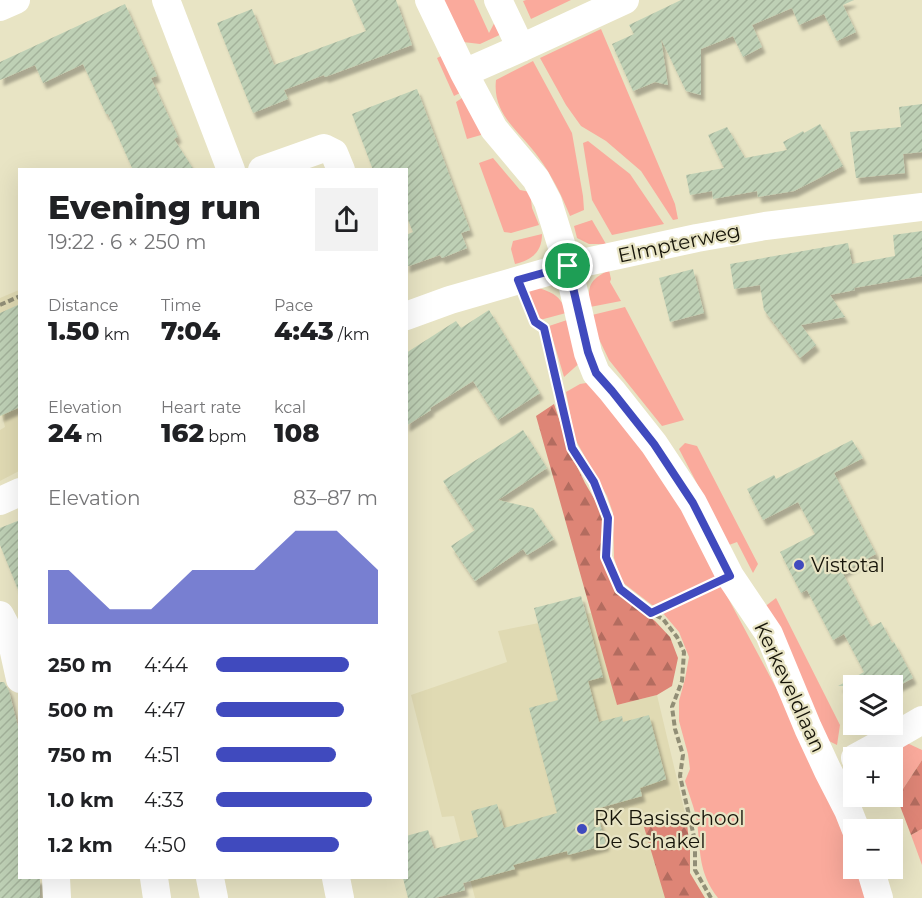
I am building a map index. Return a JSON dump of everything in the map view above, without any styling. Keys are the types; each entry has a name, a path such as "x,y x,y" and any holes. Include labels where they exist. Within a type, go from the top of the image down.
{"street":[{"path":"0,7 16,0"},
{"path":"166,0 230,168"},
{"name":"Kerkeveldlaan","path":"429,0 494,129 536,179 548,202 568,266 588,352 596,373 660,454 693,503 730,576 769,634 828,771 852,819"},
{"path":"498,0 521,48"},
{"path":"464,73 521,48 606,4"},
{"path":"268,168 324,148 334,153 339,168"},
{"name":"Elmpterweg","path":"408,315 450,300 568,266 697,238 765,226 922,207"},
{"path":"0,501 18,493"},
{"path":"0,615 10,634 18,670"},
{"path":"875,747 922,720"},
{"path":"828,771 843,764"},
{"path":"56,879 57,898"},
{"path":"154,879 157,898"},
{"path":"210,879 214,898"},
{"path":"336,879 340,898"},
{"path":"873,879 879,898"}],"path":[{"path":"518,280 535,322 544,328 572,448 594,482 608,518 606,557 620,589 663,620 677,637 684,652 682,681 672,707 675,729 683,755 680,777 695,841 695,870 711,898"},
{"path":"0,305 18,297"},
{"path":"651,613 730,576"}],"shaded area":[{"path":"444,0 474,0 489,33 498,16 506,32 480,44 463,42"},
{"path":"571,0 531,19 523,1"},
{"path":"601,29 675,204 678,219 673,220 641,171 606,141 581,126 566,105 540,58"},
{"path":"443,55 460,93 454,96 437,58"},
{"path":"533,61 572,133 584,210 570,216 539,158 503,114 496,93 496,80"},
{"path":"465,96 479,121 481,135 467,139 456,102"},
{"path":"588,141 630,174 664,224 612,235 592,200 583,143"},
{"path":"493,158 520,190 530,192 532,208 539,225 511,233 504,232 479,163"},
{"path":"592,220 606,244 589,244 577,238 574,226"},
{"path":"542,234 540,246 535,254 515,264 511,249 513,241"},
{"path":"609,270 610,282 621,301 590,307 591,284"},
{"path":"539,288 557,296 566,313 540,320 535,315 528,290"},
{"path":"18,290 18,472 0,481 0,430 5,427 2,415 0,416 0,298"},
{"path":"625,307 684,420 662,426 609,360 598,337 592,315"},
{"path":"567,320 583,360 564,377 549,326"},
{"path":"592,382 669,482 717,577 656,608 622,582 614,558 613,513 607,496 575,439 566,392 580,384"},
{"path":"685,443 697,446 758,564 753,573 737,542 729,545 679,449"},
{"path":"720,583 805,742 832,798 843,828 843,879 861,879 867,898 718,898 704,871 696,817 685,781 690,769 679,721 679,701 689,657 679,632 662,612"},
{"path":"776,598 840,725 837,745 829,741 763,608"},
{"path":"596,612 617,705 657,695 686,817 690,873 705,898 475,898 454,816 442,817 411,695 507,662 498,631"},
{"path":"907,743 922,750 922,760 903,789 903,747 901,747"},
{"path":"922,829 922,865 911,835"}],"green space":[{"path":"554,404 570,452 599,507 605,526 602,560 613,581 628,601 655,621 670,637 678,658 672,686 657,695 617,705 536,416"},
{"path":"922,760 922,829 911,835 900,807 903,807 903,789"},
{"path":"686,817 690,873 705,898 665,898 644,827"}],"building":[{"path":"352,0 396,0 412,45 284,90 288,99 253,113 217,23 252,9 274,65 366,31"},
{"path":"681,0 854,0 843,5 856,32 837,41 824,14 799,25 792,8 752,25 762,47 743,57 733,36 701,49 701,95 686,91 661,39 668,85 655,82 633,91 612,44 634,34 629,25"},
{"path":"125,4 157,76 151,78 178,137 174,139 193,168 132,168 83,64 43,83 35,65 0,80 0,62"},
{"path":"417,89 470,230 461,233 467,248 442,258 440,255 408,266 408,234 413,232 408,220 408,168 372,168 352,114"},
{"path":"922,104 922,152 903,154 905,173 856,178 850,132 901,127 899,107"},
{"path":"820,124 843,166 794,191 758,197 757,191 713,199 712,191 690,195 686,175 724,168 708,135 727,127 745,158 787,150 783,142"},
{"path":"922,231 922,276 854,288 855,290 830,295 845,317 801,325 816,345 800,358 764,310 760,285 734,289 730,264 848,243 852,264 895,256 893,235"},
{"path":"693,269 704,313 670,322 659,278"},
{"path":"18,305 18,408 0,416 0,313"},
{"path":"489,310 540,393 498,420 473,381 408,425 408,352 456,321 461,328"},
{"path":"523,430 547,468 498,500 533,508 554,539 527,555 523,549 475,581 451,546 475,530 443,481"},
{"path":"852,440 863,458 834,473 876,554 842,572 871,627 881,622 913,678 903,683 903,675 858,675 864,672 844,634 833,640 807,590 801,593 780,552 815,534 798,502 763,520 747,489 774,475 776,479"},
{"path":"18,521 18,590 0,545 0,528"},
{"path":"581,596 603,677 588,681 599,722 622,716 623,722 649,715 666,779 640,788 642,796 596,809 606,845 568,855 567,851 513,865 515,869 463,883 465,890 435,898 408,898 403,879 408,879 408,835 428,830 434,849 478,837 471,811 497,804 504,828 557,813 529,708 558,700 534,608"},
{"path":"0,682 4,682 9,691 18,727 18,879 40,879 40,898 0,898"}],"place":[{"name":"Vistotal","path":"799,565"},
{"name":"RK Basisschool De Schakel","path":"582,829"}],"route":[{"path":"568,266 588,352 596,373 654,444 693,503 730,576 651,613 620,589 606,557 608,518 594,482 572,448 544,328 535,322 518,280 568,266"}]}
